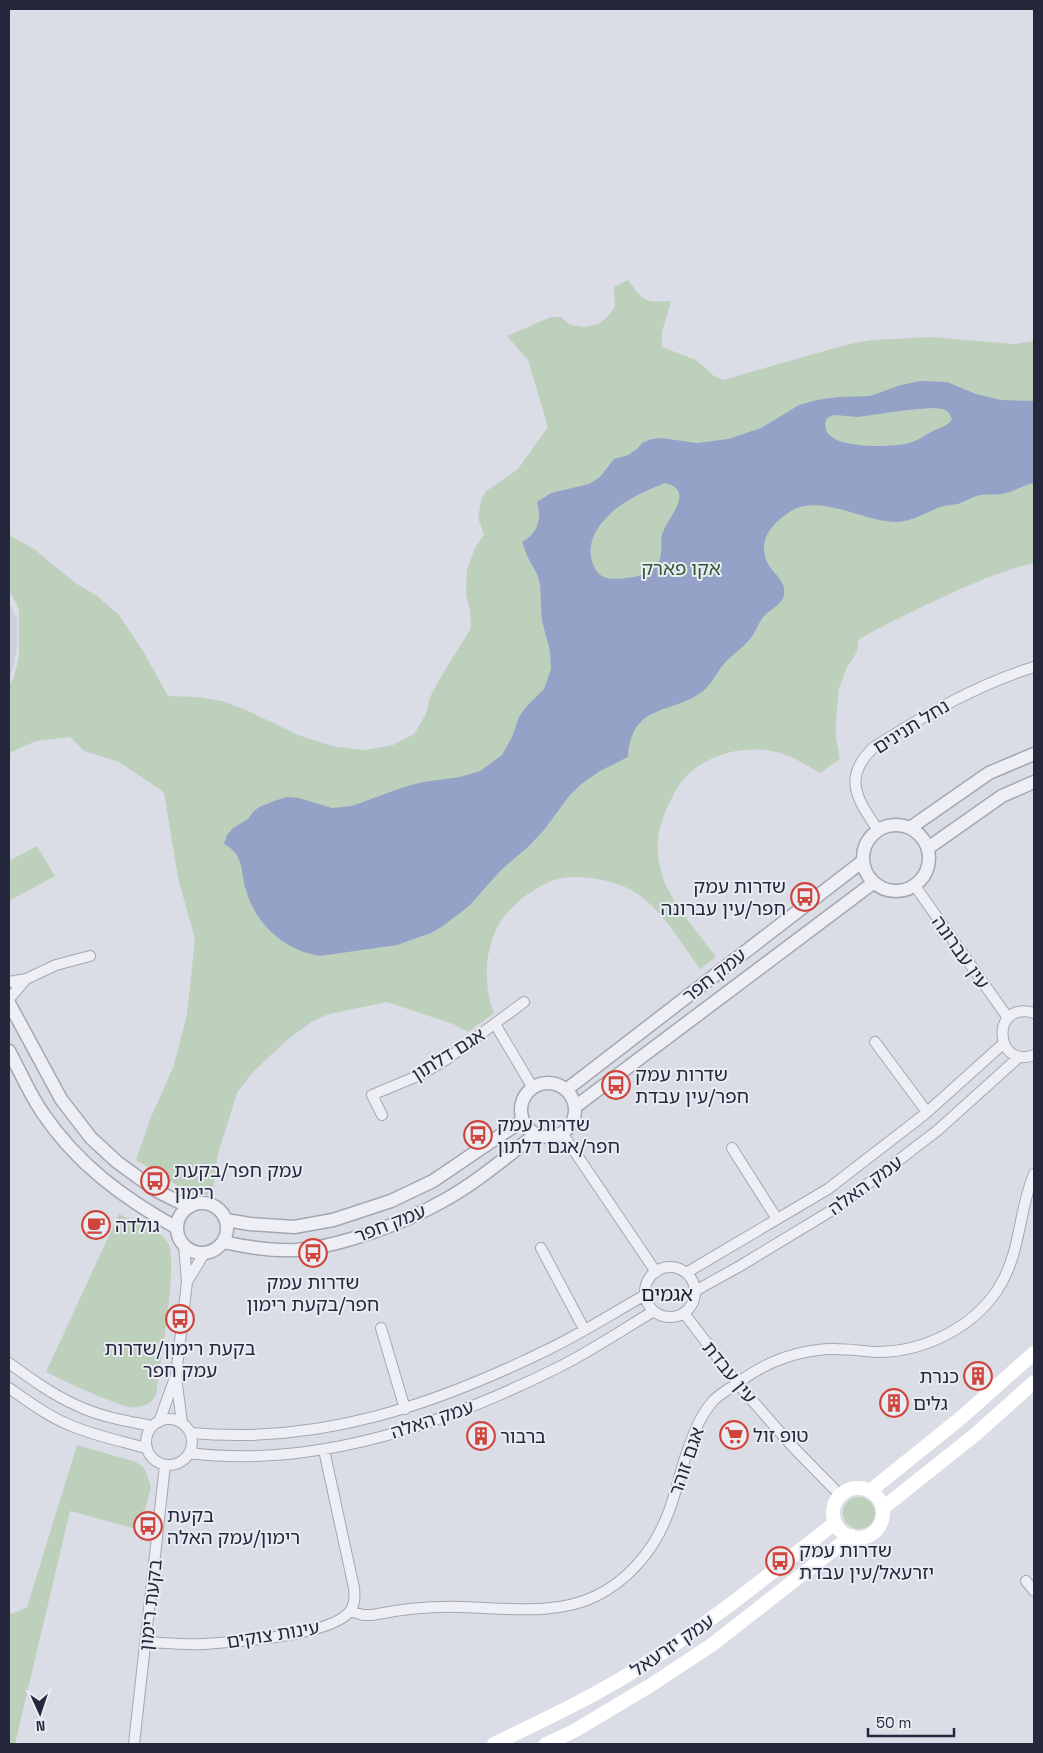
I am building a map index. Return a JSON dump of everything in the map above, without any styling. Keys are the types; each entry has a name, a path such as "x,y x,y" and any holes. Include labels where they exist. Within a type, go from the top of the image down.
{"main road":[{"path":"870,1491 962,1417 1034,1353"},
{"path":"883,1508 976,1434 1034,1382"},
{"path":"854,1488 863,1488 870,1491 877,1496 883,1508 882,1520 876,1530 859,1538 843,1533 835,1523 834,1508 840,1495 854,1488"},
{"name":"עמק יזרעאל","path":"494,1744 563,1711 640,1667 701,1627 835,1523"},
{"name":"עמק יזרעאל","path":"546,1744 574,1731 651,1685 714,1644 851,1536"}],"street":[{"name":"נחל תנינים","path":"878,830 861,805 855,790 858,767 864,756 874,747 947,703 1006,676 1034,667"},
{"path":"910,828 989,773 1034,754"},
{"path":"928,848 1002,796 1034,782"},
{"path":"899,825 910,828 918,832 928,848 929,864 922,880 905,891 893,892 882,889 873,882 864,869 863,861 866,844 878,830 888,826 899,825"},
{"name":"עמק חפר","path":"566,1090 863,861"},
{"name":"עמק חפר","path":"575,1107 873,882"},
{"name":"עין עברונה","path":"915,886 1008,1018"},
{"path":"9,982 26,978 56,965 90,956"},
{"path":"9,999 26,978"},
{"name":"אגם דלתון","path":"382,1115 372,1095 420,1075 524,1002"},
{"path":"9,1003 61,1099 91,1138 117,1162 157,1191 189,1206"},
{"path":"1033,1010 1019,1012 1008,1018 1002,1030 1004,1044 1013,1054 1020,1057 1034,1055"},
{"name":"אגם דלתון","path":"495,1024 533,1088"},
{"path":"876,1042 927,1112"},
{"name":"עמק האלה","path":"686,1273 828,1189 927,1112 1004,1044"},
{"path":"9,1051 42,1111 74,1153 103,1179 145,1210 177,1228"},
{"name":"עמק האלה","path":"695,1291 839,1206 938,1130 1020,1057"},
{"path":"546,1083 560,1086 566,1090 575,1107 572,1122 562,1132 548,1137 536,1134 529,1129 521,1113 524,1099 533,1088 546,1083"},
{"name":"עמק חפר","path":"226,1220 250,1224 294,1227 333,1220 391,1201 433,1181 523,1120"},
{"path":"562,1132 656,1272"},
{"name":"עמק חפר","path":"223,1242 247,1247 295,1250 338,1242 400,1222 444,1201 536,1134"},
{"path":"732,1148 777,1219"},
{"name":"אגם זוהר","path":"350,1611 372,1615 431,1607 549,1609 574,1604 596,1596 636,1567 653,1545 665,1521 693,1435 702,1414 716,1398 754,1371 772,1361 793,1355 820,1349 878,1352 901,1350 923,1345 946,1335 966,1322 984,1306 1001,1284 1010,1264 1018,1240 1024,1204 1034,1174"},
{"path":"210,1204 223,1213 226,1220 226,1235 218,1248 205,1252 191,1250 180,1240 177,1228 179,1219 189,1206 210,1204"},
{"path":"182,1423 176,1375 187,1282 184,1245"},
{"path":"541,1248 584,1329"},
{"path":"187,1282 205,1252"},
{"path":"668,1268 674,1268 686,1273 694,1284 695,1291 691,1306 684,1313 669,1317 654,1311 648,1304 645,1295 647,1282 656,1272 668,1268"},
{"name":"עמק האלה","path":"191,1434 220,1436 272,1435 321,1430 405,1409 474,1384 550,1348 645,1295"},
{"name":"עמק האלה","path":"190,1453 219,1457 264,1456 324,1450 411,1429 482,1403 560,1366 654,1311"},
{"name":"עין עבדת","path":"684,1313 737,1383 793,1447 840,1495"},
{"path":"382,1328 405,1409"},
{"path":"9,1364 44,1388 79,1407 113,1418 156,1424 173,1419 182,1423 191,1434 193,1440 190,1453 187,1458 177,1464 165,1466 153,1460 146,1448 147,1436 156,1424 176,1375"},
{"path":"9,1388 33,1406 70,1426 146,1448"},
{"path":"324,1450 354,1588 355,1601 350,1611"},
{"name":"בקעת רימון","path":"134,1744 147,1642 165,1466"},
{"path":"1026,1581 1034,1591"},
{"name":"עינות צוקים","path":"147,1642 203,1644 256,1640 327,1626 335,1623 350,1611"}],"shaded area":[{"path":"9,602 17,619 17,647 9,681"}],"green space":[{"name":"אקו פארק","path":"628,280 645,299 655,302 671,301 662,332 662,347 696,360 714,376 723,380 849,344 872,340 931,337 1014,344 1034,341 1034,563 1006,571 966,587 900,617 858,640 857,652 847,667 839,688 836,739 840,759 820,773 786,755 772,751 744,750 730,752 703,763 682,781 662,821 658,836 658,853 661,871 670,893 684,916 716,957 700,969 662,916 633,891 615,884 582,877 560,878 551,881 535,889 513,906 497,928 490,948 487,970 488,992 494,1013 468,1032 453,1024 387,1002 329,1014 313,1021 287,1040 254,1071 238,1091 218,1153 212,1195 191,1194 136,1160 151,1117 174,1065 187,1014 195,939 178,878 164,792 119,762 84,751 70,737 36,741 9,753 9,686 14,677 19,656 19,609 9,590 9,535 34,549 74,582 97,596 119,615 143,651 168,696 197,697 222,701 246,710 298,735 332,746 364,750 393,745 414,734 426,714 430,697 439,680 471,628 470,611 466,595 467,570 474,550 484,534 478,518 481,501 486,491 518,469 548,427 528,360 507,336 551,317 561,317 570,325 585,327 599,324 615,307 614,287"},
{"path":"37,846 55,876 9,901 9,861"},
{"path":"119,1214 159,1233 168,1243 171,1254 170,1292 156,1395 152,1401 137,1407 127,1407 105,1399 46,1372"},
{"path":"77,1445 136,1462 145,1469 151,1487 140,1530 70,1511 15,1744 9,1744 9,1614 27,1607"},
{"path":"859,1497 871,1501 875,1513 871,1525 859,1529 847,1525 843,1513 847,1501"}],"water":[{"path":"920,381 947,382 976,394 1001,400 1034,401 1034,483 1002,494 980,495 958,504 940,507 914,518 897,522 885,521 818,505 805,506 786,514 769,532 764,546 767,562 783,585 784,595 781,602 764,616 750,639 726,661 711,683 702,692 644,719 637,727 631,740 628,757 600,771 580,785 569,796 544,830 501,870 469,906 431,933 397,945 320,956 307,953 284,942 264,925 250,902 239,858 231,848 224,844 227,835 233,828 248,819 259,807 287,797 299,798 332,808 352,806 404,787 423,782 460,777 480,771 502,755 512,737 519,717 544,689 551,669 550,651 542,621 540,585 522,542 532,534 539,520 537,502 551,493 589,484 600,477 614,459 628,455 642,443 651,439 661,438 697,443 728,439 761,428 799,405 838,397 870,396 901,385","holes":["932,408 947,411 952,419 944,427 905,444 884,446 855,445 841,442 831,436 826,429 827,418 834,415 858,417","665,483 674,486 679,498 662,535 661,554 658,563 647,573 634,577 613,579 601,575 597,572 591,559 591,545 599,526 609,515 628,500"]}],"place":[{"name":"שדרות עמק חפר/עין עברונה","path":"805,897"},
{"name":"שדרות עמק חפר/עין עבדת","path":"616,1085"},
{"name":"שדרות עמק חפר/אגם דלתון","path":"478,1135"},
{"name":"עמק חפר/בקעת רימון","path":"155,1181"},
{"name":"גולדה","path":"96,1225"},
{"name":"שדרות עמק חפר/בקעת רימון","path":"313,1253"},
{"name":"בקעת רימון/שדרות עמק חפר","path":"180,1319"},
{"name":"כנרת","path":"978,1376"},
{"name":"גלים","path":"894,1403"},
{"name":"טופ זול","path":"734,1435"},
{"name":"ברבור","path":"481,1436"},
{"name":"בקעת רימון/עמק האלה","path":"148,1526"},
{"name":"שדרות עמק יזרעאל/עין עבדת","path":"780,1561"}],"district":[{"name":"אגמים","path":"667,1294"}]}
